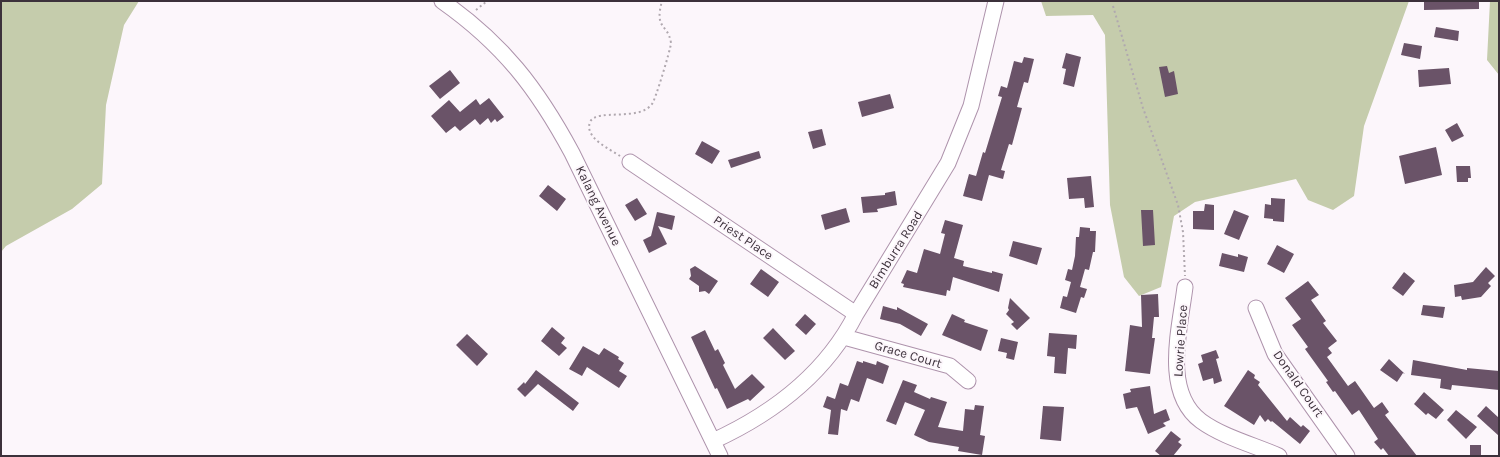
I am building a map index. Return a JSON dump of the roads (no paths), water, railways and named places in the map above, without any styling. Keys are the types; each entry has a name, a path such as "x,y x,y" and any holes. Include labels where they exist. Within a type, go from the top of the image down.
{"street":[{"name":"Kalang Avenue","path":"442,1 466,18 515,65 549,111 576,160 720,456"},
{"name":"Bimburra Road","path":"713,441 730,433 785,398 808,379 844,337 856,314 948,163 971,106 996,1"},
{"name":"Priest Place","path":"630,162 856,314"},
{"name":"Lowrie Place","path":"1185,287 1176,374 1178,385 1184,400 1200,420 1208,425 1279,456"},
{"name":"Donald Court","path":"1256,308 1275,354 1347,456"},
{"name":"Grace Court","path":"844,337 950,366 968,381"}]}
